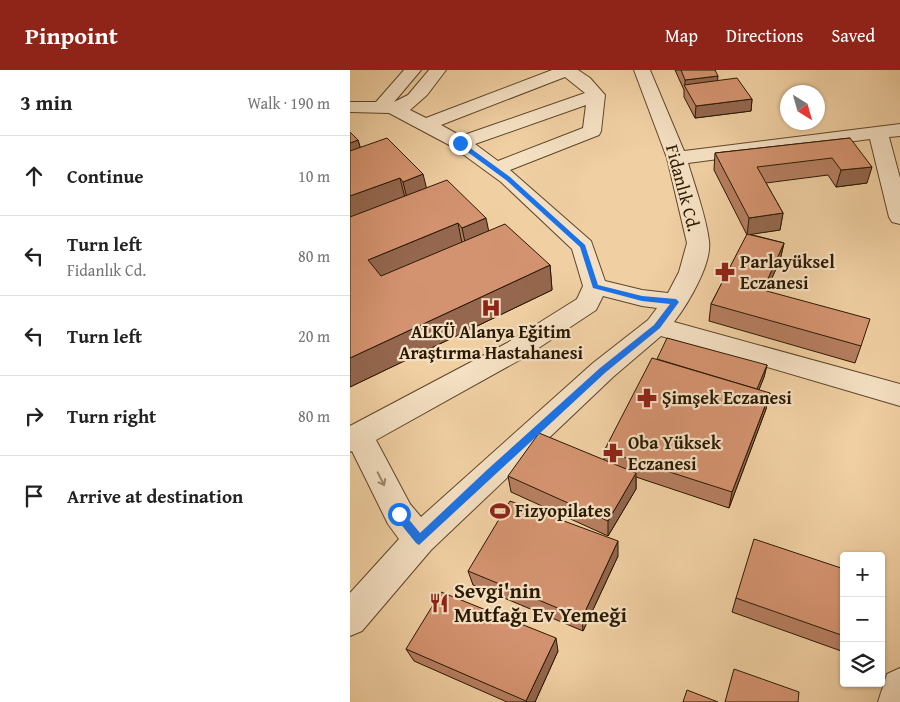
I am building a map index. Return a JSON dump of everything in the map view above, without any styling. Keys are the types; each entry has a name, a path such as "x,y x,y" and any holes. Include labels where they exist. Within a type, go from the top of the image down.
{"street":[{"path":"412,70 392,94 384,100 383,104 460,143 495,169 583,246 595,286 587,304 516,350 354,438 399,514 419,540"},
{"path":"350,107 391,108 409,105 438,70"},
{"path":"425,125 567,70 584,82 596,95 592,131 495,169"},
{"name":"Fidanlık Cd.","path":"350,619 419,540 582,389 657,326 676,302 691,272 698,243 677,158 642,70"},
{"path":"460,143 596,95"},
{"path":"677,158 900,130"},
{"path":"878,133 900,217"},
{"path":"595,286 642,298 676,302"},
{"path":"657,326 900,395"},
{"path":"897,702 900,687"}],"building":[{"path":"681,70 715,70 718,76 685,80"},
{"path":"737,78 752,99 696,106 684,85"},
{"path":"350,132 358,140 350,143"},
{"path":"387,138 423,174 403,182 400,178 350,196 350,151"},
{"path":"850,138 872,167 841,170 832,158 757,167 783,213 749,218 715,153"},
{"path":"447,180 486,218 462,228 458,223 368,260 381,276 505,224 550,265 350,358 350,217"},
{"path":"747,234 784,243 763,290 870,319 861,346 711,304"},
{"path":"667,338 767,365 757,389 657,359"},
{"path":"652,358 770,393 732,492 604,451"},
{"path":"539,433 636,473 608,521 508,476"},
{"path":"510,501 618,541 582,618 468,571"},
{"path":"754,539 840,568 840,635 736,598"},
{"path":"441,592 556,638 526,701 406,649"},
{"path":"734,669 799,692 798,702 725,702"},
{"path":"687,690 718,702 683,702"}],"place":[{"name":"Parlayüksel Eczanesi","path":"725,272"},
{"name":"ALKÜ Alanya Eğitim Araştırma Hastahanesi","path":"491,308"},
{"name":"Şimşek Eczanesi","path":"647,398"},
{"name":"Oba Yüksek Eczanesi","path":"613,453"},
{"name":"Fizyopilates","path":"500,511"},
{"name":"Sevgi'nin Mutfağı Ev Yemeği","path":"439,603"}],"route":[{"path":"399,514 419,540 603,370 657,326 676,302 631,296 595,286 583,246 508,178 460,143"}]}
